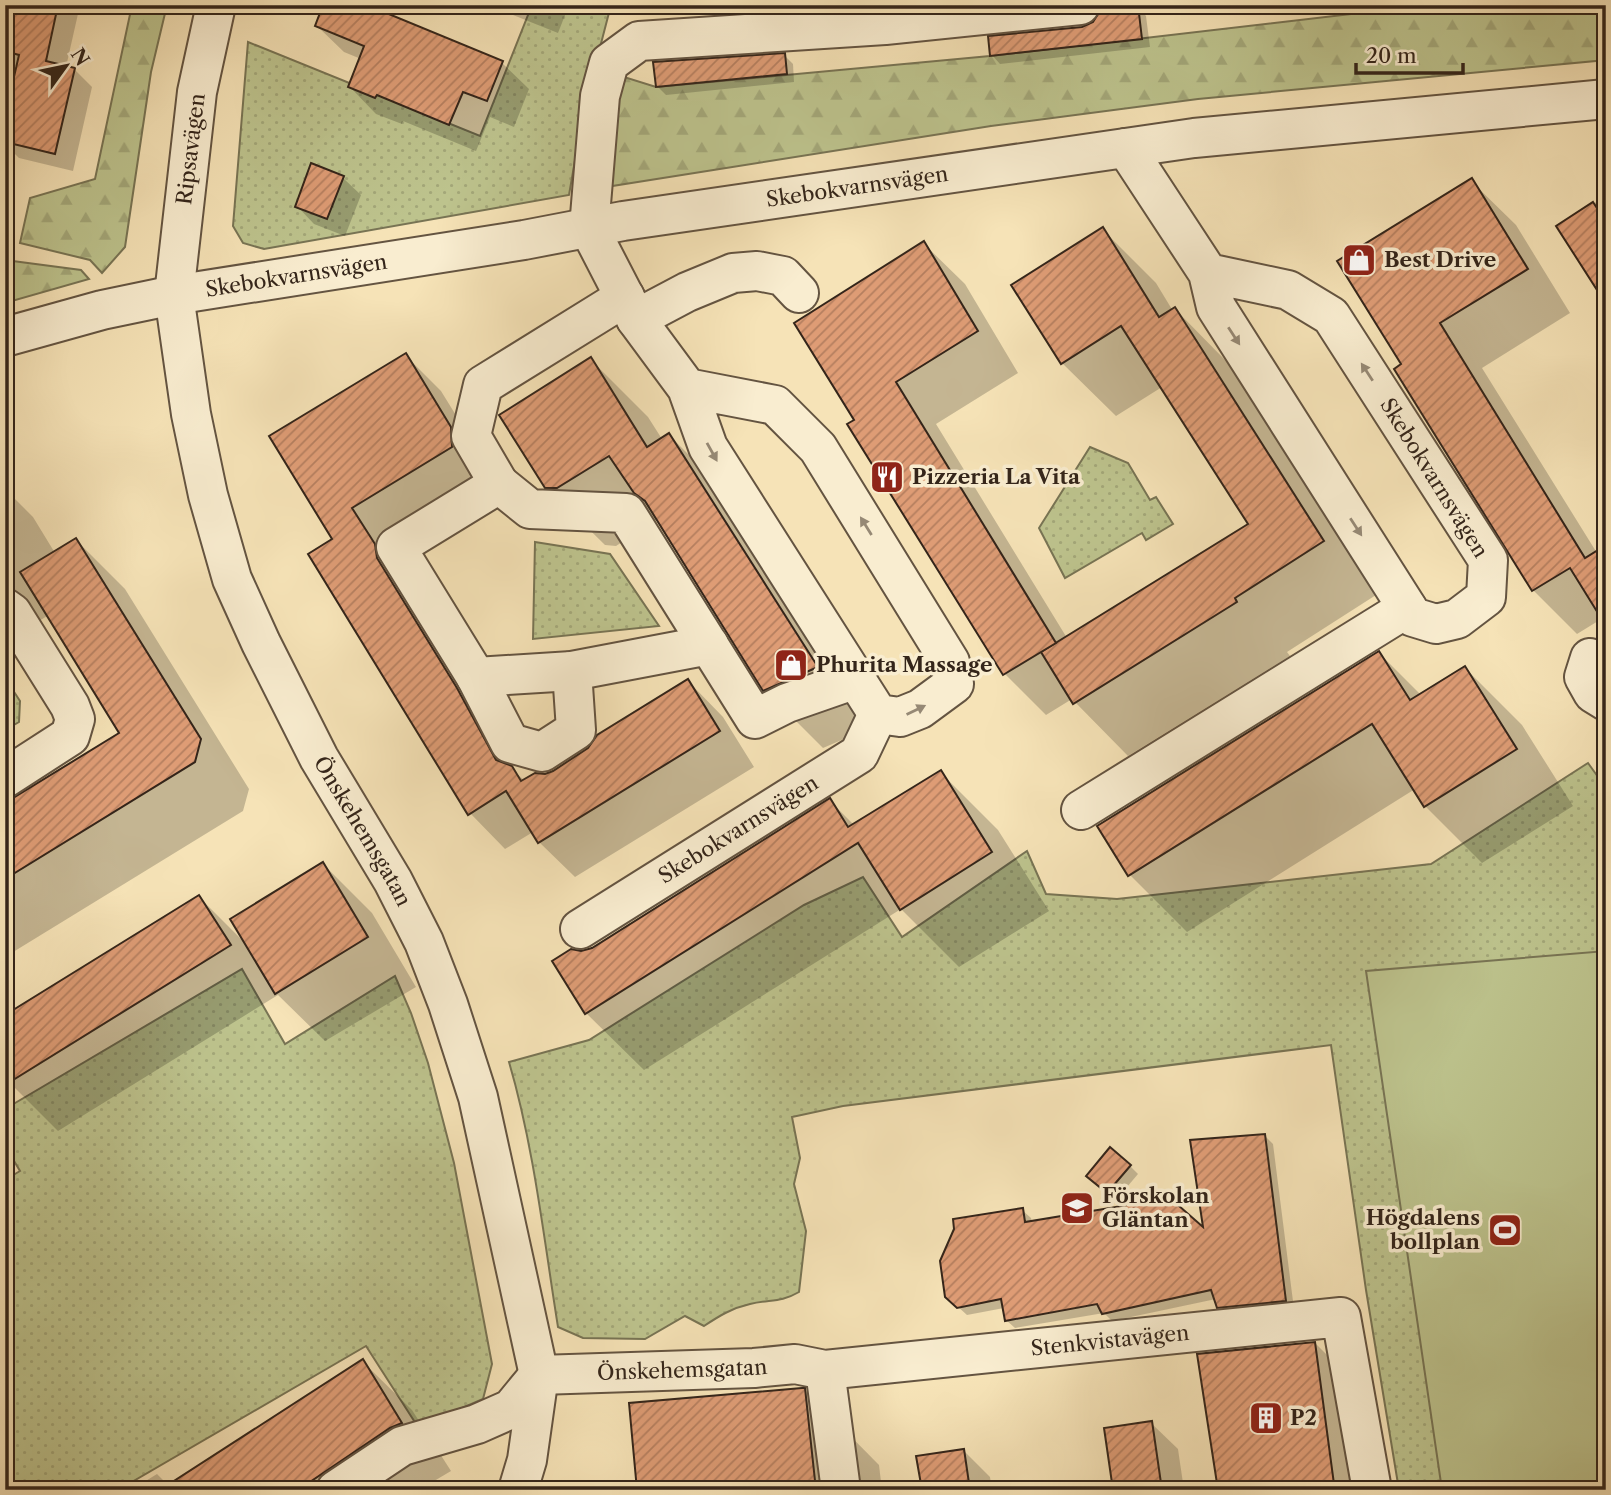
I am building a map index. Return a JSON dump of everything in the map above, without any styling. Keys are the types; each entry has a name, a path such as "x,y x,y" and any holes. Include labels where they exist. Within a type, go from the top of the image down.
{"street":[{"name":"Ripsavägen","path":"174,295 197,92 216,5"},
{"path":"687,388 775,405 818,448 950,662 954,684 920,709 900,717 878,714 708,447 687,388 631,308 589,228 600,96 609,63 639,41 885,25 1080,5"},
{"name":"Skebokvarnsvägen","path":"5,337 102,310 174,295 623,221 1194,138 1606,99"},
{"name":"Skebokvarnsvägen","path":"1126,148 1208,273 1216,307 1413,617 1436,624 1457,619 1486,597 1488,560 1331,316 1288,290 1208,273"},
{"path":"799,293 783,276 757,271 733,273 687,292 631,308 483,385 471,436 499,484 530,509 626,513 755,719 787,703 856,679"},
{"name":"Önskehemsgatan","path":"174,295 191,414 208,495 232,579 319,758 393,881 424,942 444,992 478,1097 539,1375 527,1460 519,1490"},
{"path":"499,484 396,547 476,677 510,743 542,752 576,730 572,671"},
{"path":"5,608 12,613 70,706 75,719 70,736 5,778"},
{"path":"1081,810 1407,608"},
{"path":"476,677 572,671 709,645"},
{"path":"1590,658 1584,677 1593,693 1606,701"},
{"name":"Skebokvarnsvägen","path":"580,929 859,754 878,714"},
{"name":"Stenkvistavägen","path":"825,1370 1340,1317 1372,1490"},
{"name":"Önskehemsgatan","path":"539,1375 754,1368 795,1364 825,1370"},
{"path":"825,1370 841,1490"},
{"path":"336,1490 402,1446 478,1424 512,1409 539,1375"}],"green space":[{"path":"132,5 167,5 151,72 125,247 102,273 90,260 20,243 30,198 95,179"},
{"path":"532,5 611,5 584,109 569,195 264,249 243,243 233,226 248,42 480,136"},
{"path":"1428,5 1606,5 1606,60 1198,99 991,126 606,187 621,76 656,87 990,56"},
{"path":"5,260 81,270 89,279 5,303"},
{"path":"1090,447 1128,463 1150,500 1156,497 1173,524 1146,540 1142,533 1065,578 1039,528"},
{"path":"535,542 610,554 659,626 533,639"},
{"path":"5,678 20,701 19,722 5,730"},
{"path":"1588,763 1606,788 1606,1490 1399,1490 1366,1290 1331,1045 843,1106 792,1117 800,1158 794,1184 806,1231 799,1292 781,1299 737,1308 704,1326 685,1316 645,1339 583,1338 558,1327 532,1160 509,1062 589,1040 804,905 863,877 902,937 1027,851 1046,894 1117,899 1431,864"},
{"name":"Högdalens bollplan","path":"1606,951 1606,1490 1442,1490 1366,971"},
{"path":"242,969 285,1044 395,976 428,1063 454,1163 492,1364 483,1399 418,1427 366,1346 118,1490 5,1490 5,1180 20,1171 5,1146 5,1109"}],"building":[{"path":"5,5 58,5 46,61 75,68 55,154 5,142 5,116 19,55 5,51"},
{"path":"323,5 367,5 503,61 487,101 463,92 449,125 377,95 375,98 348,87 364,46 315,26"},
{"path":"1138,5 1142,39 990,56 988,36 1082,27 1093,22 1101,9"},
{"path":"785,53 787,74 656,87 653,62"},
{"path":"311,163 344,176 327,219 295,207"},
{"path":"1472,178 1528,269 1440,323 1585,558 1606,545 1606,626 1570,568 1532,591 1394,369 1401,364 1337,261"},
{"path":"1593,202 1606,222 1606,304 1556,226"},
{"path":"1103,227 1159,317 1175,307 1324,541 1235,598 1237,602 1073,704 1041,652 1248,524 1121,326 1061,364 1011,285"},
{"path":"924,241 978,331 896,382 1056,643 1003,675 847,424 854,420 794,323"},
{"path":"406,353 451,427 452,447 352,508 375,544 377,558 457,688 496,760 512,766 521,781 535,773 553,771 588,748 597,735 688,679 720,731 538,843 506,791 468,815 308,554 332,539 269,436"},
{"path":"591,357 647,447 669,433 818,667 763,691 645,501 634,493 609,456 557,488 545,488 499,415"},
{"path":"76,538 201,739 195,762 5,879 5,803 119,733 20,572"},
{"path":"1379,651 1410,700 1465,666 1517,749 1424,807 1372,724 1128,876 1097,826"},
{"path":"941,770 992,852 900,910 858,843 585,1014 552,961 571,949 581,951 592,948 830,798 848,827"},
{"path":"323,862 368,937 275,994 230,919"},
{"path":"199,895 231,945 5,1085 5,1015"},
{"path":"1265,1134 1286,1301 1217,1308 1211,1290 1102,1314 1097,1304 1005,1321 1001,1299 957,1308 945,1297 940,1261 954,1229 953,1219 1023,1208 1025,1222 1170,1198 1203,1227 1190,1140"},
{"path":"1110,1147 1131,1165 1107,1193 1086,1176"},
{"name":"P2","path":"1315,1342 1334,1484 1218,1490 1197,1354"},
{"path":"363,1359 402,1423 390,1428 298,1490 160,1490"},
{"path":"805,1388 816,1490 637,1490 629,1403"},
{"path":"1152,1421 1162,1490 1113,1490 1104,1428"},
{"path":"964,1449 970,1490 922,1490 916,1456"}],"place":[{"name":"Best Drive","path":"1359,260"},
{"name":"Pizzeria La Vita","path":"887,477"},
{"name":"Phurita Massage","path":"791,665"},
{"name":"Förskolan Gläntan","path":"1077,1208"},
{"name":"Högdalens bollplan","path":"1505,1230"},
{"name":"P2","path":"1266,1418"}]}
